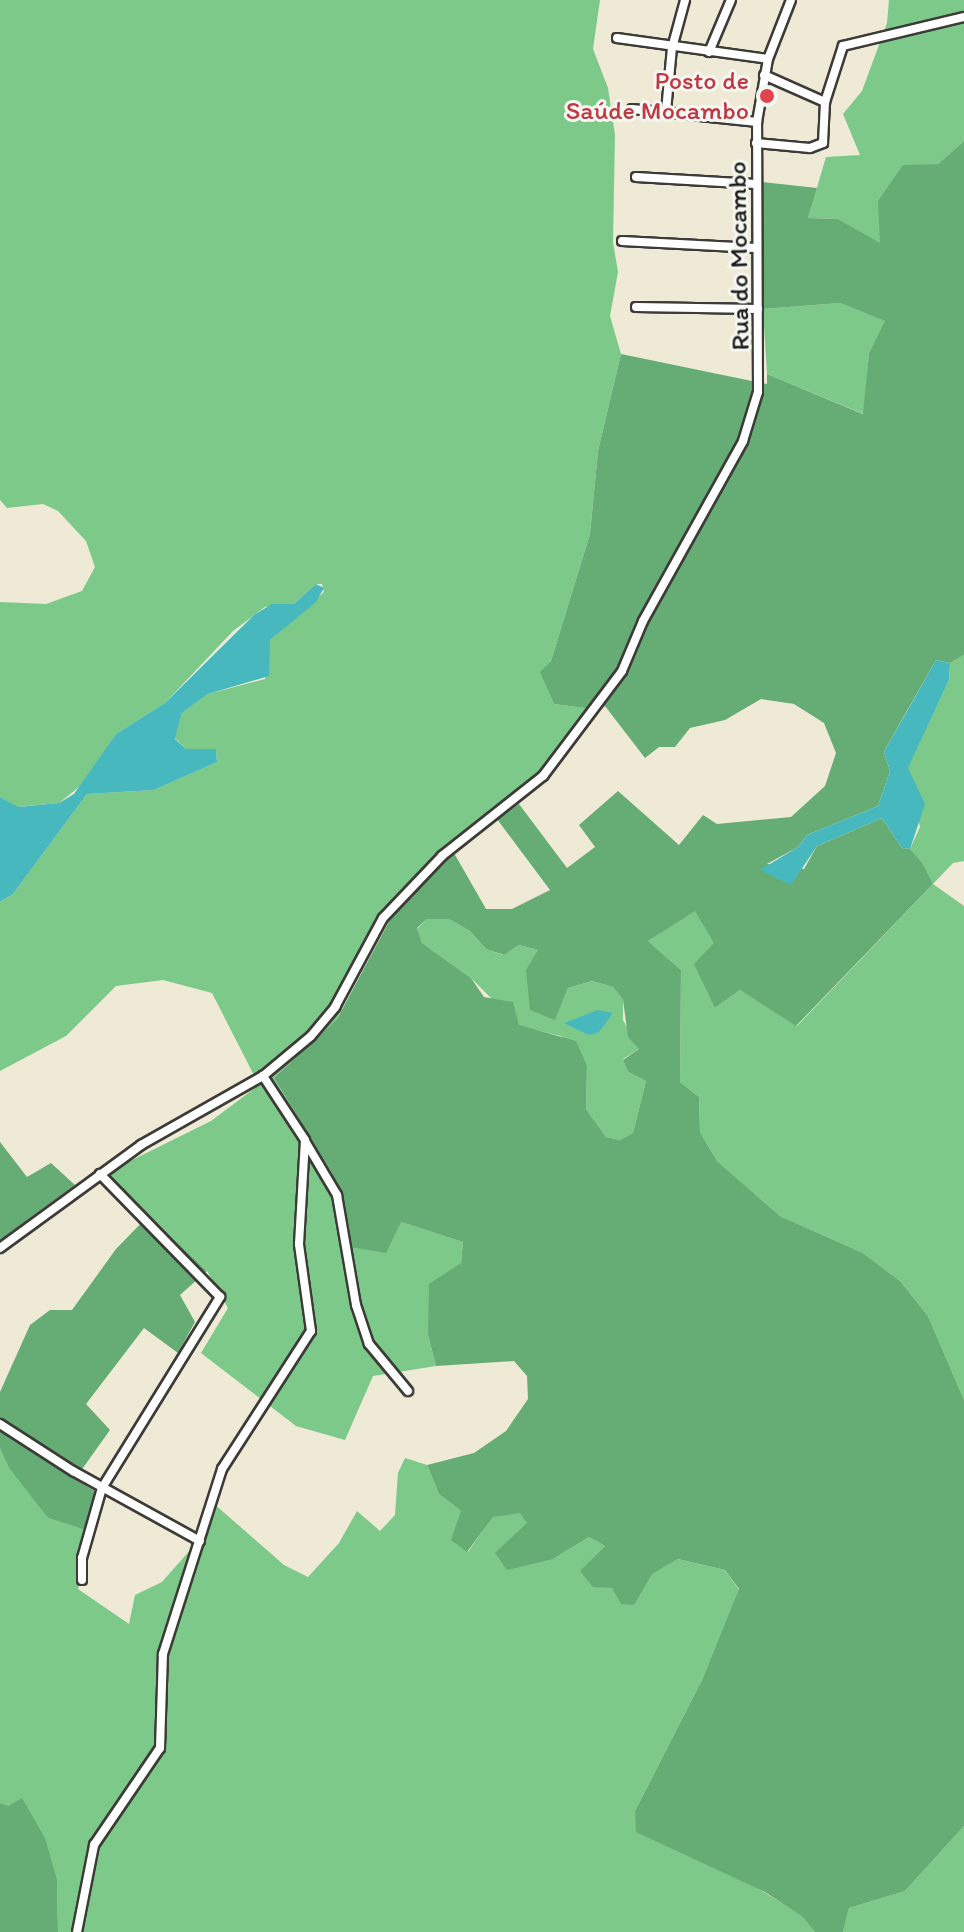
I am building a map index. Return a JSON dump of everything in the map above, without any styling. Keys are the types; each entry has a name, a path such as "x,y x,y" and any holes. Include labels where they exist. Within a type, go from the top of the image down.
{"street":[{"path":"666,111 672,48 685,0"},
{"path":"709,52 731,0"},
{"name":"Rua do Mocambo","path":"0,1248 175,1122 263,1076 327,1017 383,918 452,847 543,776 622,671 643,621 743,441 761,373 756,248 757,122 768,59 791,0"},
{"path":"756,143 819,147 826,136 825,102 843,46 964,17"},
{"path":"617,38 768,59"},
{"path":"764,75 825,102"},
{"path":"632,109 757,122"},
{"path":"636,177 756,184"},
{"path":"622,241 756,248"},
{"path":"636,307 758,309"},
{"path":"263,1076 337,1195 356,1305 369,1344 408,1391"},
{"path":"77,1932 94,1845 160,1748 163,1654 227,1460 303,1351 311,1331 299,1244 305,1140"},
{"path":"82,1580 82,1558 102,1488 220,1297 100,1174"},
{"path":"0,1424 102,1488 200,1541"}],"green space":[{"path":"0,0 600,0 593,49 608,88 615,135 613,242 618,272 610,316 621,354 598,451 590,534 551,661 541,672 554,704 600,710 550,775 454,853 391,918 372,945 337,1019 274,1078 332,1173 350,1247 401,1222 463,1242 461,1263 428,1335 436,1366 373,1376 345,1440 296,1426 201,1353 228,1308 207,1271 106,1173 211,1121 259,1085 212,993 163,980 116,986 66,1036 0,1071 0,902 13,894 87,794 154,790 217,762 216,749 186,749 175,738 182,713 208,694 265,679 270,640 324,592 322,584 316,584 294,604 265,607 233,631 165,703 116,734 84,783 59,803 17,807 0,797 0,602 46,604 82,591 95,567 86,541 58,511 43,504 7,508 0,500"},
{"path":"889,0 964,0 964,141 938,164 880,244 838,219 808,218 826,157 860,155 843,114 862,91 887,23"},
{"path":"964,141 964,655 950,663 936,660 904,716 884,752 890,771 878,806 807,835 798,847 767,864 804,869 817,846 882,818 902,848 910,849 922,863 933,884 796,1026 740,990 715,1008 694,964 714,943 695,911 648,941 681,970 680,1082 699,1097 700,1132 717,1161 780,1216 863,1253 900,1281 928,1316 964,1400 964,1826 905,1891 849,1908 843,1932 815,1932 803,1917 765,1892 636,1832 635,1811 702,1680 739,1589 725,1570 678,1559 652,1574 634,1605 621,1604 612,1588 593,1587 580,1571 605,1546 589,1537 553,1559 507,1570 495,1553 527,1523 520,1513 493,1517 467,1552 451,1540 461,1511 439,1494 427,1465 474,1453 506,1431 528,1399 527,1376 514,1361 436,1366 428,1335 429,1284 461,1263 463,1242 401,1222 386,1253 350,1247 332,1173 274,1078 337,1019 391,918 454,853 486,909 512,909 550,890 497,819 519,804 567,868 595,847 579,825 618,791 679,845 703,815 717,824 791,817 825,786 836,753 824,723 794,704 761,699 725,720 690,728 675,747 659,747 645,758 605,706 600,710 554,704 540,672 551,661 590,534 598,451 621,354 767,384 767,374 863,414 869,353 885,321 840,303 763,309 761,182 817,188 808,218 838,219 880,243 878,201 903,165 938,164","holes":["427,919 449,919 470,931 486,949 504,955 519,945 538,950 526,970 530,1010 555,1020 568,988 592,981 613,987 623,1000 628,1037 639,1049 623,1060 628,1072 646,1081 633,1133 620,1140 606,1137 586,1109 587,1066 576,1041 519,1025 513,1002 484,997 471,978 422,943 417,928"]},
{"path":"840,303 886,321 869,353 864,414 767,374 763,309"},
{"path":"964,655 964,861 953,863 933,884 910,849 920,827 907,769 949,680 950,663"},
{"path":"933,884 964,906 964,1400 928,1316 900,1281 863,1253 780,1216 717,1161 700,1132 699,1097 680,1082 681,970 648,941 695,910 715,943 715,1008 740,990 797,1026"},
{"path":"427,919 449,919 470,931 486,949 503,955 519,945 539,950 555,1019 568,988 592,981 613,987 623,1000 623,1020 639,1049 623,1059 628,1072 646,1081 633,1133 620,1140 606,1137 586,1109 587,1066 561,1036 519,1026 471,978 422,943 417,929"},
{"path":"0,1142 27,1177 51,1163 75,1185 0,1240"},
{"path":"149,1215 207,1271 180,1295 195,1322 178,1353 144,1328 86,1404 110,1430 75,1479 104,1497 94,1533 48,1518 10,1469 0,1448 0,1392 30,1325 50,1310 72,1310 116,1249"},
{"path":"0,1448 48,1518 94,1533 78,1589 129,1624 135,1595 162,1582 206,1532 213,1503 284,1565 308,1577 339,1543 357,1511 380,1531 395,1515 398,1473 405,1458 427,1465 439,1494 461,1511 468,1552 493,1516 521,1512 553,1559 589,1537 605,1546 581,1571 651,1574 678,1559 725,1570 739,1590 702,1680 635,1811 804,1917 815,1932 58,1932 57,1880 7,1806 0,1803"},
{"path":"22,1798 45,1838 57,1880 58,1932 0,1932 0,1803 8,1806"},
{"path":"964,1826 964,1932 843,1932 849,1908 905,1891"}],"water":[{"path":"316,584 324,588 316,602 270,640 269,676 208,694 182,713 175,739 186,749 216,749 217,762 154,790 87,794 13,894 0,902 0,797 18,807 59,803 74,794 116,734 165,703 254,615 272,604 294,604"},
{"path":"936,660 950,663 949,680 908,768 925,804 910,849 902,848 882,818 817,846 791,885 760,870 798,847 807,835 878,806 890,771 884,752"},
{"path":"598,1010 613,1013 599,1032 589,1035 564,1023"}],"place":[{"name":"Posto de Saúde Mocambo","path":"767,96"}]}
